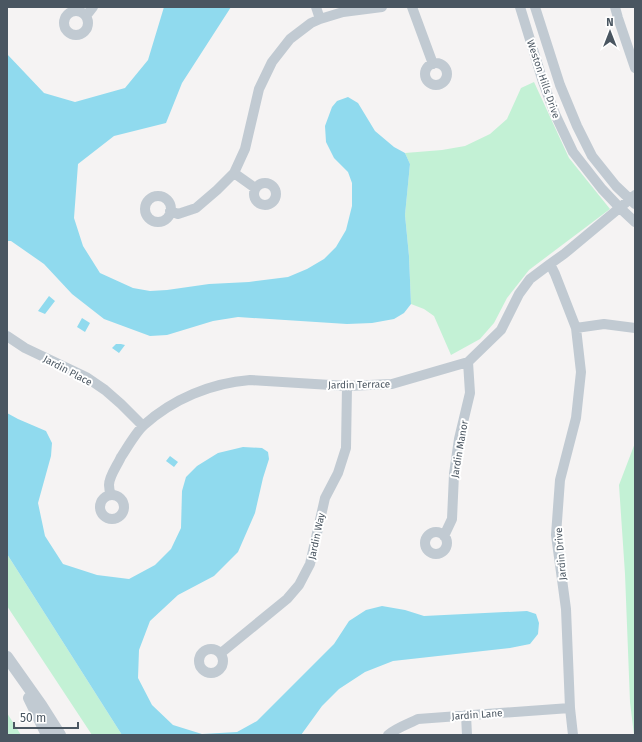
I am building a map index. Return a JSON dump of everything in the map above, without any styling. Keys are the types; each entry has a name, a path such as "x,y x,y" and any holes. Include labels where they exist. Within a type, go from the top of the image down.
{"street":[{"path":"86,16 93,7"},
{"path":"316,7 320,19"},
{"path":"170,211 178,214 196,208 234,173 245,149 258,89 272,62 290,39 311,23 342,10 382,7"},
{"path":"412,7 433,64"},
{"name":"Weston Hills Drive","path":"520,7 543,82 555,114 570,146 602,188 635,222"},
{"name":"Weston Hills Drive","path":"535,7 560,85 577,126 592,156 616,186 633,200"},
{"path":"615,7 635,68"},
{"path":"234,173 255,188"},
{"name":"Jardin Terrace","path":"111,494 109,484 112,474 127,447 143,426 164,410 209,388 234,381 250,380 347,386 392,384 468,362 501,330 519,294 530,279 564,254 620,208 633,200"},
{"name":"Jardin Drive","path":"550,264 576,328 581,372 576,418 560,480 556,535 566,609 570,708 573,735"},
{"path":"576,328 604,324 635,328"},
{"name":"Jardin Place","path":"7,336 25,348 86,377 105,390 143,426"},
{"name":"Jardin Manor","path":"444,536 452,519 454,474 470,394 468,362"},
{"name":"Jardin Way","path":"221,653 287,599 299,585 310,564 325,498 338,474 346,448 347,386"},
{"path":"7,657 41,704 60,735"},
{"path":"19,675 47,735"},
{"name":"Jardin Lane","path":"388,735 418,719 570,708"},
{"path":"466,715 467,735"}],"green space":[{"path":"534,82 569,158 610,209 529,270 507,298 494,323 480,339 451,355 434,316 424,309 411,304 409,256 405,215 410,164 405,153 442,150 465,146 490,134 507,119 521,88"},
{"path":"635,443 634,735 630,702 625,574 619,485"},
{"path":"7,554 122,735 92,735 7,606"},
{"path":"7,713 21,735 7,735"}],"water":[{"path":"164,7 231,7 182,83 166,123 114,136 78,164 74,218 83,246 100,273 133,288 150,291 167,290 209,284 249,282 288,277 307,269 324,259 336,247 346,230 352,206 352,183 348,172 334,158 326,142 325,126 332,107 337,101 348,97 358,103 375,131 394,147 405,153 410,164 405,215 409,256 411,304 404,313 394,319 372,323 347,324 238,317 213,321 167,335 150,336 104,319 72,294 44,264 11,241 7,241 7,54 44,93 75,102 125,88 148,60"},
{"path":"49,296 55,301 45,314 38,311"},
{"path":"82,318 90,323 85,332 77,327"},
{"path":"116,344 125,345 119,353 112,348"},
{"path":"7,413 46,431 52,443 51,456 38,503 45,536 63,564 97,575 129,579 155,565 171,549 181,528 182,491 186,477 197,466 218,453 243,447 262,448 268,452 269,459 255,513 238,552 214,576 178,595 150,621 139,650 138,678 152,705 173,725 202,734 237,732 257,721 334,644 349,621 366,610 382,606 405,610 424,616 527,611 536,614 539,623 538,634 530,644 510,648 393,661 365,672 339,689 322,706 301,735 122,735 7,554"},
{"path":"170,456 178,462 174,467 166,461"}]}
